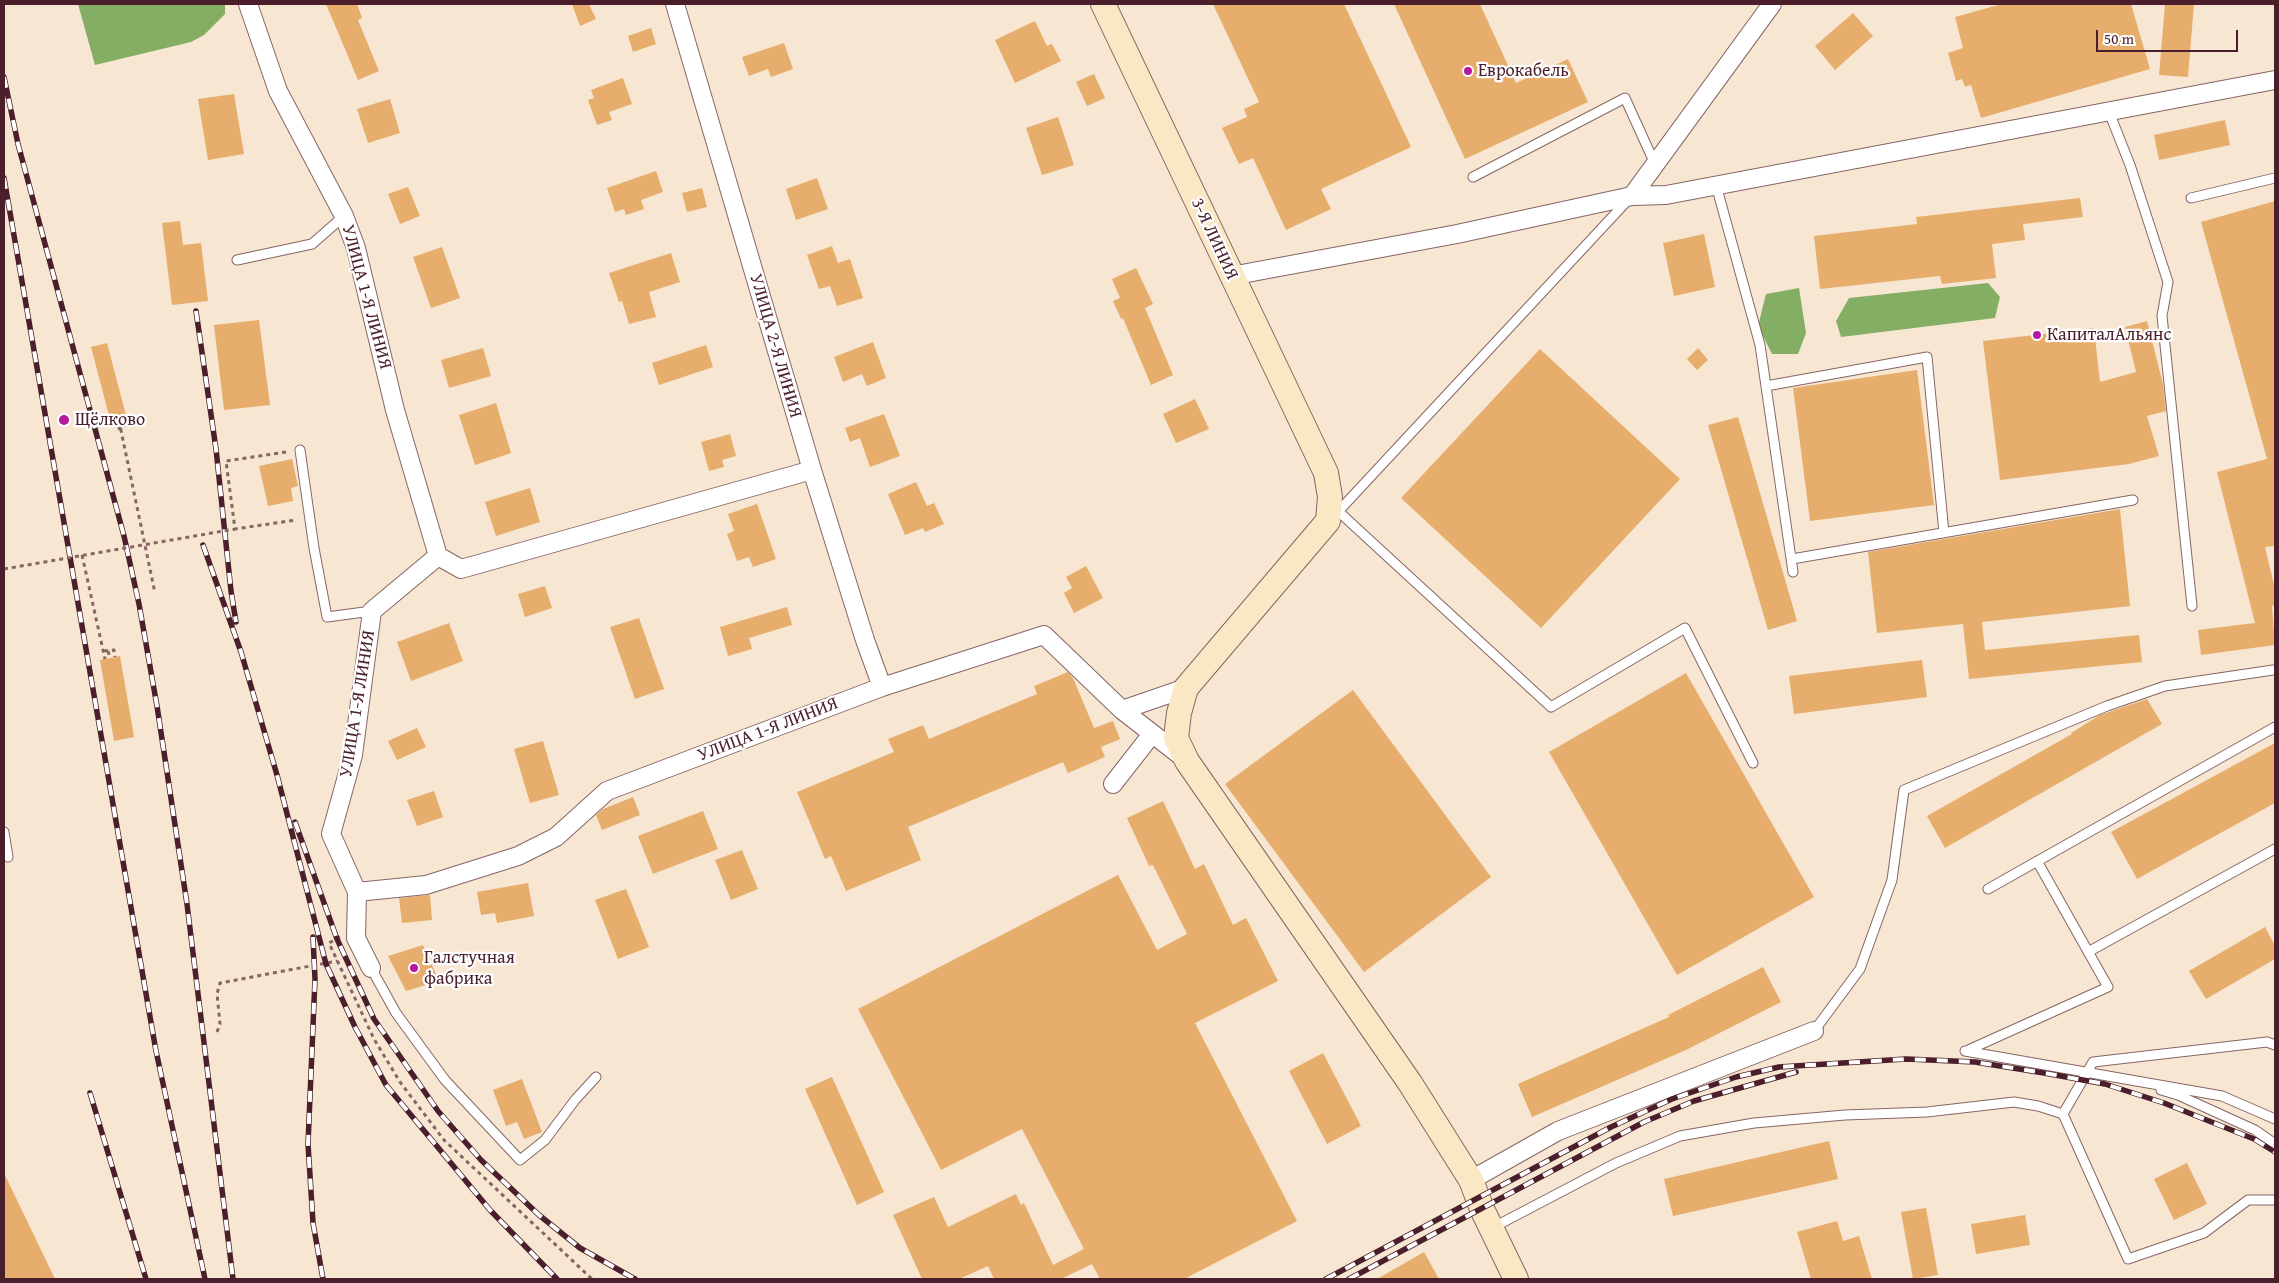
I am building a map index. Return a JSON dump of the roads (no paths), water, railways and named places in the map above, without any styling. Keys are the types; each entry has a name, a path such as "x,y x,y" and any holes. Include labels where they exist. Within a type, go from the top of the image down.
{"street":[{"name":"УЛИЦА 1-Я ЛИНИЯ","path":"248,4 278,91 344,216 361,267 395,410 438,556 372,611 353,755 331,834 357,892 426,885 518,856 556,837 607,791 882,687 1044,635 1122,710"},
{"name":"УЛИЦА 2-Я ЛИНИЯ","path":"675,4 812,470 865,640 882,687"},
{"name":"3-Я ЛИНИЯ","path":"1103,4 1326,474 1333,516"},
{"path":"1632,196 1772,4"},
{"path":"1231,276 1457,234 1632,196 1666,194 1716,185 2275,80"},
{"path":"438,556 460,569 812,470"},
{"path":"1333,516 1186,688 1179,712 1176,738 1187,760 1404,1075 1471,1180 1491,1228 1516,1279"},
{"path":"1122,710 1186,688"},
{"path":"1122,710 1187,760"},
{"path":"1113,784 1152,734"},
{"path":"357,892 356,938 371,968"},
{"path":"1471,1180 1558,1130 1814,1031"}],"lane":[{"path":"1473,177 1625,98 1655,164"},
{"path":"2109,112 2130,165 2168,282 2162,316 2192,606"},
{"path":"2191,198 2275,178"},
{"path":"1716,185 1760,345 1794,572"},
{"path":"1632,196 1333,516 1551,706 1685,628 1753,763"},
{"path":"237,260 312,244 344,216"},
{"path":"1766,386 1927,357 1944,533"},
{"path":"300,450 309,518 328,617 372,611"},
{"path":"1792,559 2133,500"},
{"path":"1814,1031 1860,969 1892,880 1904,790 2107,706 2165,686 2273,670"},
{"path":"1988,889 2275,727"},
{"path":"4,832 8,857"},
{"path":"2088,952 2275,849"},
{"path":"2037,861 2108,987 1965,1051 2222,1096 2275,1119"},
{"path":"371,968 396,1013 445,1080 520,1160 545,1140 575,1100 596,1077"},
{"path":"2063,1114 2091,1073 2093,1062 2267,1042 2275,1045"},
{"path":"2091,1073 2178,1095 2255,1130 2275,1144"},
{"path":"1491,1228 1616,1163 1680,1136 1754,1123 1845,1115 1928,1112 2014,1102 2038,1106 2063,1114 2128,1259 2204,1233 2248,1200 2275,1200"}],"railway":[{"path":"4,77 18,144 124,536 139,604 157,706 187,904 233,1279"},
{"path":"4,178 156,1051 205,1279"},
{"path":"196,311 216,449 236,622"},
{"path":"203,545 241,652 277,775 326,964 355,1027 386,1085 490,1210 557,1279"},
{"path":"295,822 337,939 374,1019 438,1111 481,1160 539,1215 580,1248 635,1279"},
{"path":"313,937 315,979 308,1144 313,1223 323,1279"},
{"path":"1326,1279 1611,1127 1672,1099 1736,1077 1779,1067 1906,1059 1975,1062 2044,1073 2105,1084 2164,1103 2254,1139 2275,1152"},
{"path":"1349,1279 1644,1122 1694,1101 1796,1072"},
{"path":"90,1093 146,1279"}],"place":[{"name":"Еврокабель","path":"1468,71"},
{"name":"КапиталАльянс","path":"2037,335"},
{"name":"Щёлково","path":"64,420"},
{"name":"Галстучная фабрика","path":"414,968"}]}
